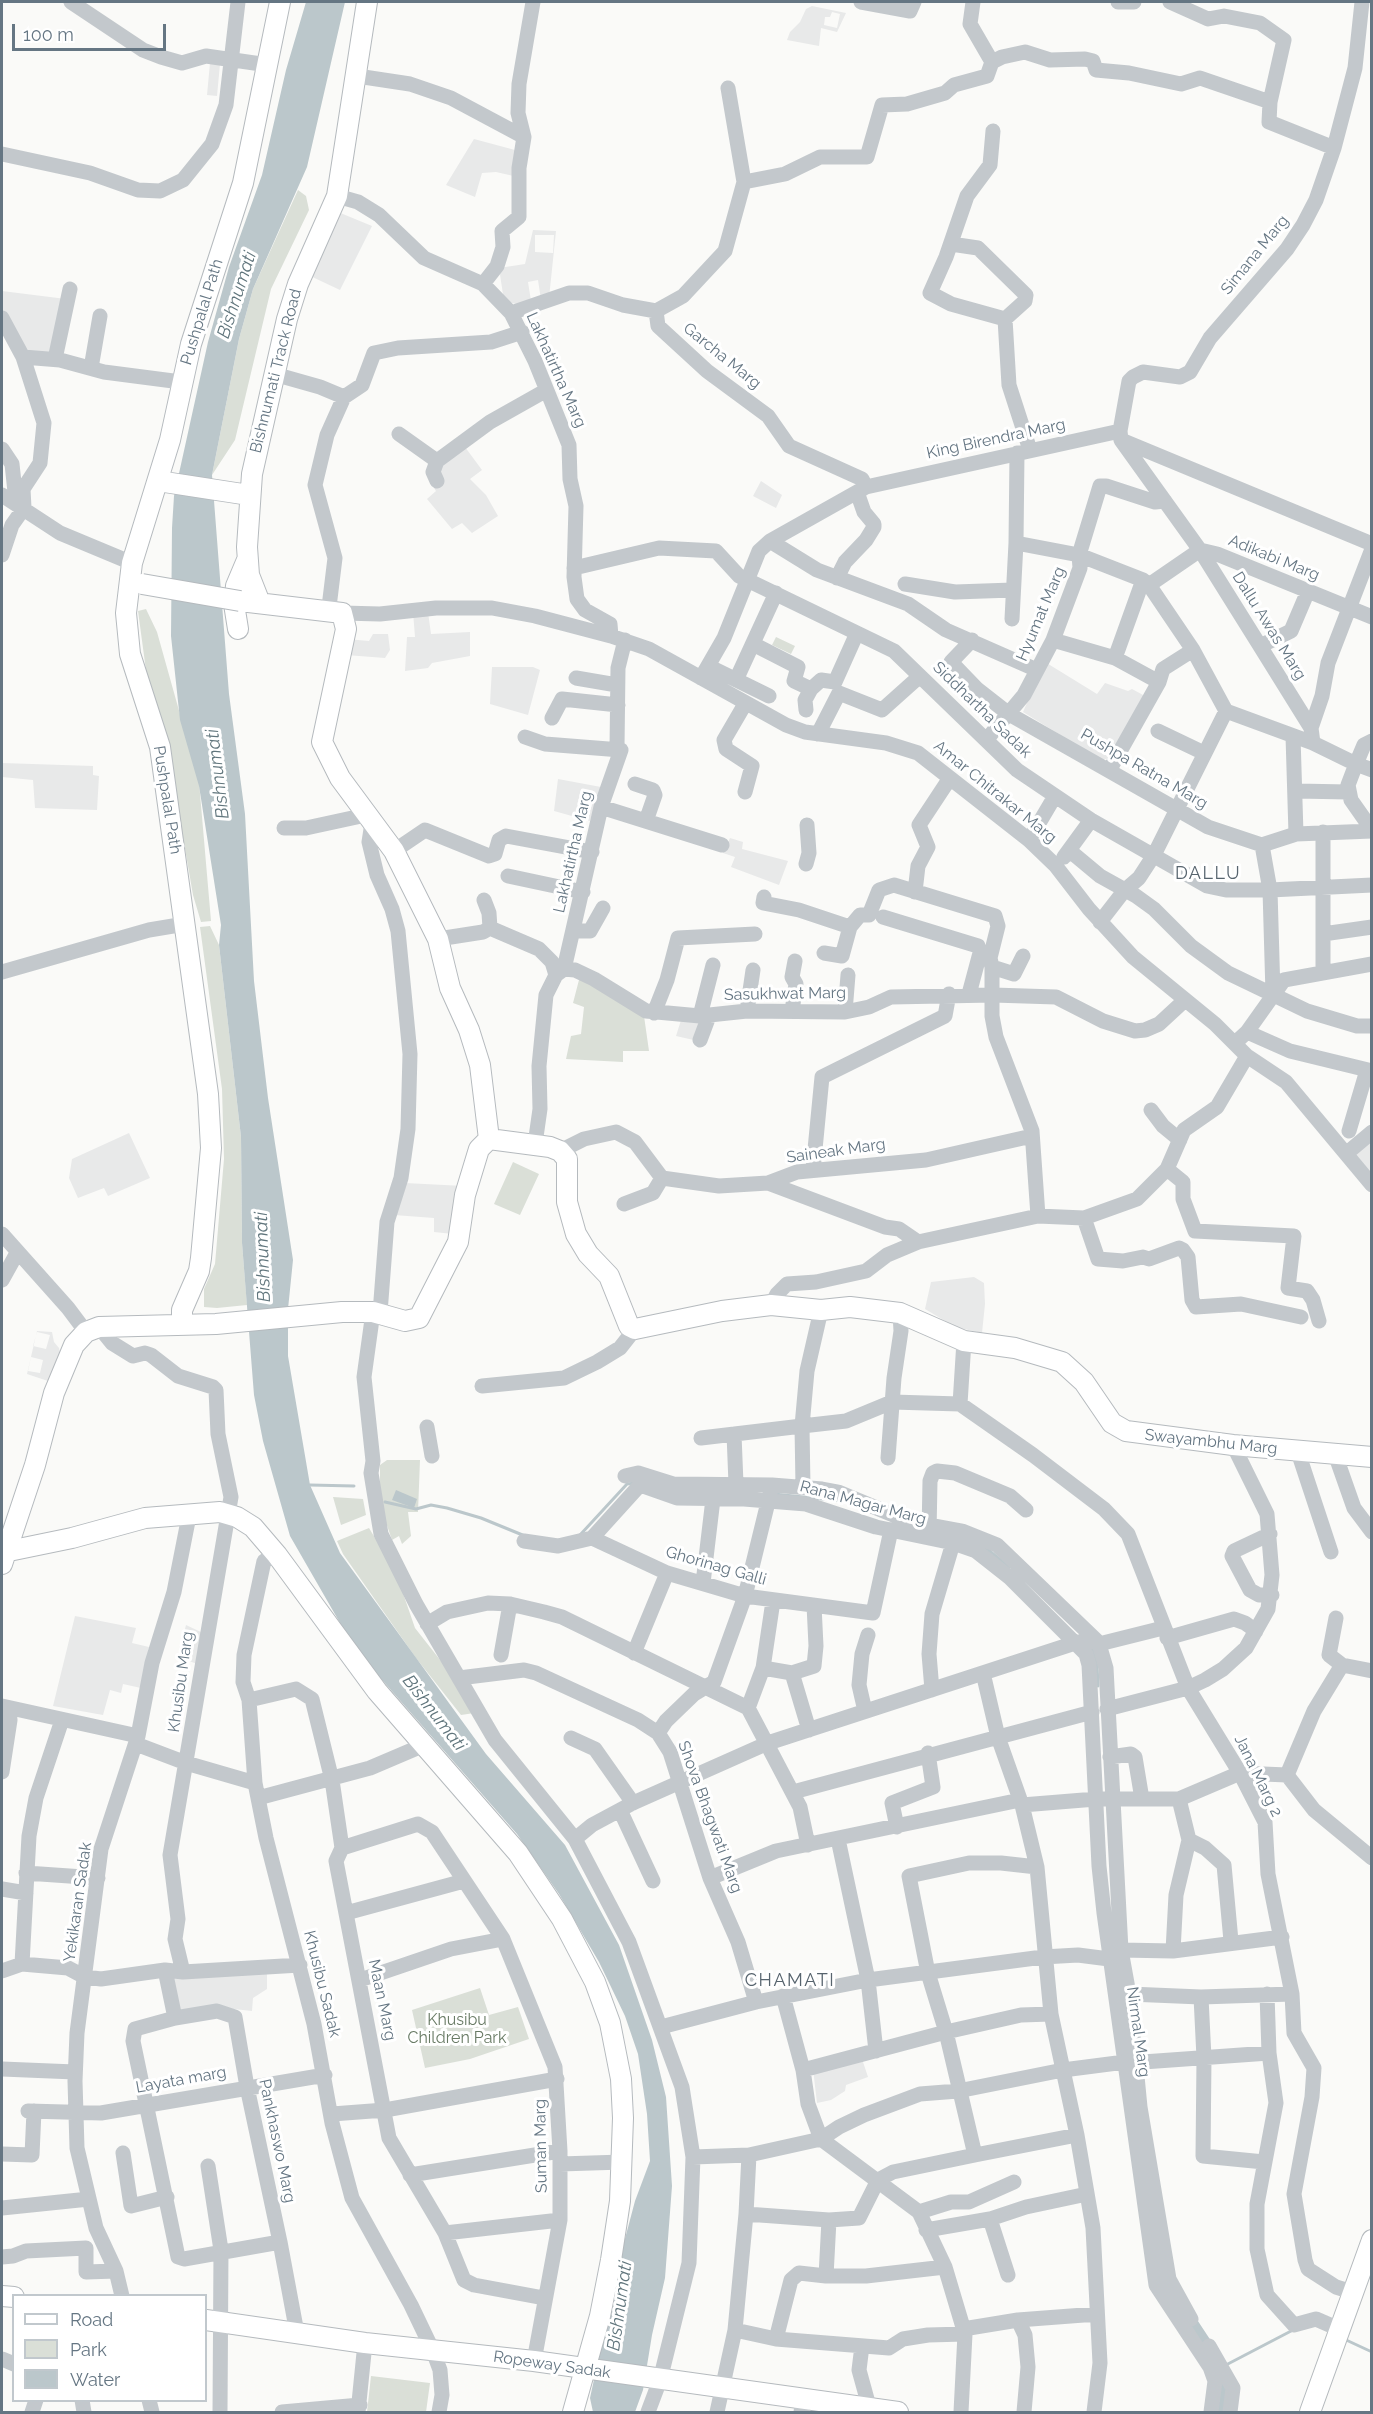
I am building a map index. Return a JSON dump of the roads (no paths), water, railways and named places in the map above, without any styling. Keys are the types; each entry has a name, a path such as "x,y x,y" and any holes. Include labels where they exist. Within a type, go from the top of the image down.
{"main road":[{"path":"268,64 280,2"},
{"name":"Bishnumati Track Road","path":"260,603 249,575 248,559 249,495 255,455 298,284 337,196 367,2"},
{"name":"Pushpalal Path","path":"182,1325 182,1310 199,1271 201,1258 211,1148 208,1094 160,747 130,654 126,612 135,584 132,562 162,481 190,344 243,183 268,64"},
{"path":"162,481 249,495"},
{"path":"238,629 235,595 239,574 248,559"},
{"path":"135,584 240,601 342,613 346,629 322,742 340,778 394,851 438,939 450,988 469,1030 480,1065 489,1139"},
{"path":"2,1556 35,1465 54,1393 87,1335 342,1312 377,1313 405,1321 419,1318 458,1242 465,1195 479,1149 489,1139"},
{"path":"489,1139 560,1151 567,1159 567,1202 576,1234 588,1254 609,1276 629,1326 634,1329"},
{"name":"Swayambhu Marg","path":"634,1329 722,1311 771,1305 821,1310 850,1307 900,1313 964,1341 1015,1348 1062,1362 1075,1371 1084,1382 1112,1424 1126,1431 1298,1452 1371,1457"},
{"path":"2,1556 145,1518 227,1514 253,1527 277,1555 377,1691 518,1853 579,1949 610,2023 621,2079 622,2162 612,2260 589,2370 573,2412"},
{"path":"1310,2412 1371,2240"},
{"name":"Ropeway Sadak","path":"212,2322 365,2343 534,2361 723,2387 802,2406 866,2408 891,2412"}],"street":[{"path":"72,2 143,50 161,57 182,63 206,56 268,64"},
{"path":"2,154 90,172 127,188 160,191 183,180 212,144 226,105 238,2"},
{"path":"483,284 497,266 503,247 502,231 519,217 518,174 524,137 518,113 519,84 533,2"},
{"path":"861,2 910,11 914,2"},
{"path":"973,2 970,24 992,62"},
{"path":"1118,2 1134,2"},
{"path":"1170,2 1208,19 1224,16 1260,23 1284,40 1269,102 1269,123 1334,148"},
{"name":"Simana Marg","path":"1121,436 1129,381 1143,372 1180,377 1190,372 1210,338 1287,249 1303,225 1316,200 1334,148 1355,68 1362,2"},
{"path":"744,182 785,174 820,157 867,157 882,105 907,104 945,93 954,85 987,76 992,62 1002,57 1025,52 1050,60 1085,59 1093,62 1096,70 1181,84 1200,78 1269,102"},
{"path":"357,76 410,84 451,98 524,137"},
{"path":"511,313 570,293 588,292 623,305 656,311 683,296 725,251 744,182 729,88"},
{"path":"993,131 990,165 968,196 930,293 951,304 1005,319"},
{"name":"Lakhatirtha Marg","path":"337,196 358,202 379,215 424,258 483,284 511,313 522,332 545,392 558,415 569,445 570,479 576,506 574,567 577,599 585,609"},
{"path":"951,244 978,248 1026,295 1025,301 1005,319"},
{"path":"55,359 70,289"},
{"name":"Garcha Marg","path":"656,311 658,326 707,371 768,416 789,446 862,479 862,489"},
{"path":"91,368 100,316"},
{"path":"2,318 23,357 44,423 40,463 23,489 24,508 12,525 2,555"},
{"path":"1005,319 1009,385 1023,451 1012,619"},
{"path":"342,613 329,607 335,558 315,485 327,435 345,397 362,385 374,353 398,348 491,342 522,332"},
{"path":"23,357 55,359 91,368 182,382"},
{"path":"274,374 320,387 345,397"},
{"path":"437,481 433,472 437,461 490,422 545,392"},
{"path":"399,434 437,461"},
{"path":"1121,436 1371,544"},
{"name":"King Birendra Marg","path":"704,672 748,580 759,551 770,541 862,489 1023,451 1121,436"},
{"name":"Dallu Awas Marg","path":"1121,436 1200,550 1312,735"},
{"path":"2,448 12,464 15,492 24,508"},
{"name":"Hyumat Marg","path":"987,739 1024,695 1053,640 1080,568 1079,555 1100,486 1155,502 1165,501"},
{"path":"837,578 846,562 866,540 874,527 864,512 862,489"},
{"path":"2,495 60,533 132,562"},
{"path":"770,541 810,566 908,604 923,612 936,625 1037,670"},
{"path":"1016,543 1079,555 1146,582 1193,650 1226,711 1293,736 1312,735 1356,764 1371,770"},
{"name":"Siddhartha Sadak","path":"574,567 659,548 707,550 721,555 732,570 748,580 894,651 1017,770 1091,820 1215,889 1270,890 1371,885"},
{"path":"1312,735 1328,663 1371,549"},
{"path":"1114,658 1146,582 1200,550"},
{"name":"Adikabi Marg","path":"1200,550 1217,554 1371,617"},
{"path":"905,584 946,592 1013,590"},
{"path":"1260,646 1291,631 1308,591"},
{"path":"736,680 776,593"},
{"name":"Amar Chitrakar Marg","path":"342,613 380,614 436,608 492,608 618,638 704,672 745,704 786,725 818,734 905,748 929,760 1029,840 1055,865 1100,922 1133,957 1235,1043 1247,1056 1286,1082 1347,1153 1371,1185"},
{"path":"581,629 585,609 610,624 618,638"},
{"path":"818,734 857,633"},
{"name":"Lakhatirtha Marg","path":"528,1144 535,1144 540,1109 539,1066 546,995 560,972 573,931 601,807 621,750 617,748 618,638"},
{"name":"Pushpa Ratna Marg","path":"972,640 951,662 977,689 1009,714 1110,769 1208,827 1262,845"},
{"path":"1053,640 1114,658 1159,682"},
{"path":"753,644 798,667 794,681 811,689"},
{"path":"1110,769 1159,682 1163,669 1193,650"},
{"path":"704,672 736,680 770,696"},
{"path":"806,710 805,700 811,689 821,680 882,710 921,676"},
{"path":"576,678 617,685"},
{"path":"552,718 562,699 618,705"},
{"path":"745,704 724,740 726,749 752,766 745,792"},
{"path":"1100,922 1124,891 1139,878 1154,855 1226,711"},
{"path":"1273,995 1270,890 1262,845 1296,834 1371,831 1348,792 1356,764 1368,743 1371,729"},
{"path":"1158,731 1204,753"},
{"path":"1293,736 1297,791 1296,834"},
{"path":"525,737 545,744 621,750"},
{"path":"915,892 918,866 928,847 919,825 950,778"},
{"path":"635,784 653,790 655,795 646,821"},
{"path":"1297,791 1348,792"},
{"path":"1029,840 1055,796"},
{"path":"601,807 722,845"},
{"path":"284,828 306,828 369,819 368,839 377,875 392,909 398,931 410,1054 408,1129 401,1179 387,1222 377,1313 364,1377 377,1516 381,1534 427,1624 466,1677 495,1740 575,1839 629,1942 682,2087 693,2157 689,2263 655,2379 648,2412"},
{"path":"1055,865 1070,851 1091,820"},
{"path":"806,864 809,853 807,825"},
{"path":"394,851 424,830 489,856 495,854 499,840 506,836 535,839 592,852"},
{"path":"1323,832 1321,886 1323,973"},
{"path":"1070,851 1100,876 1154,909 1191,945 1228,973 1307,1011 1357,1026 1371,1026"},
{"path":"507,876 583,892"},
{"path":"824,952 842,956 850,927 860,915 869,915 879,890 894,885 951,900 995,916 998,926 990,958 992,1016 996,1037 1030,1120 1038,1216"},
{"path":"764,897 763,903 792,908 850,927"},
{"path":"484,900 489,913 490,928"},
{"path":"573,931 590,931 603,908"},
{"path":"883,917 978,946 980,953 969,994"},
{"path":"2,972 149,930 185,924"},
{"path":"1323,933 1371,927"},
{"path":"438,939 483,932 490,928"},
{"path":"490,928 539,950 560,972"},
{"path":"654,1013 667,980 678,938 755,934"},
{"path":"992,967 1014,974 1023,956"},
{"path":"792,1011 796,984 792,977 795,961"},
{"path":"1235,1043 1247,1032 1284,980 1371,964"},
{"path":"700,1040 712,965"},
{"name":"Sasukhwat Marg","path":"560,972 575,970 594,979 632,1004 654,1013 704,1016 747,1011 844,1012 869,1007 891,997 969,994 1056,997 1103,1021 1135,1031 1145,1030 1159,1024 1185,1000"},
{"path":"747,1011 753,970"},
{"path":"844,1012 848,975"},
{"path":"813,1170 822,1077 945,1016 949,994"},
{"path":"1247,1032 1290,1051 1369,1071 1349,1131"},
{"path":"771,1305 787,1284 816,1282 866,1271 887,1255 918,1242 1038,1216 1084,1218 1137,1199 1167,1169 1184,1130 1217,1107 1247,1056"},
{"path":"1151,1110 1163,1126 1180,1140"},
{"path":"560,1151 584,1139 616,1132 635,1142 662,1178 653,1193 624,1204"},
{"path":"1347,1153 1371,1132"},
{"name":"Saineak Marg","path":"662,1178 719,1186 768,1183 789,1173 926,1160 1032,1136"},
{"path":"1167,1169 1183,1182 1183,1199 1195,1231"},
{"path":"768,1183 885,1227 899,1229 918,1242"},
{"path":"1084,1218 1098,1259 1123,1261 1143,1257 1149,1259 1179,1248 1183,1250 1188,1257 1192,1300 1196,1308 1241,1304 1301,1317"},
{"path":"1183,1250 1195,1231"},
{"path":"1195,1231 1294,1236 1288,1288 1307,1291 1314,1300 1319,1320"},
{"path":"2,1234 68,1308 87,1335"},
{"path":"2,1280 17,1253"},
{"path":"803,1487 802,1426 807,1371 821,1310"},
{"path":"888,1458 901,1331 900,1313"},
{"path":"482,1386 564,1378 620,1348 634,1329"},
{"name":"Khusibu Marg","path":"87,1335 112,1343 133,1356 145,1353 151,1355 178,1376 216,1390 218,1434 231,1497 202,1654 170,1855 178,1919 175,1939 183,1972"},
{"path":"701,1438 846,1421 892,1402 960,1404 964,1341"},
{"name":"Jana Marg 2","path":"960,1404 1033,1455 1120,1524 1129,1535 1188,1688 1240,1773 1265,1822 1268,1874 1292,1994 1294,2033 1314,2068 1312,2097 1294,2194 1305,2260 1308,2269 1336,2287 1352,2292"},
{"path":"426,1427 432,1456"},
{"path":"734,1434 736,1485"},
{"path":"1107,1709 1188,1688 1224,1668 1246,1648 1268,1609 1272,1595 1272,1575 1267,1514 1233,1445"},
{"path":"1298,1452 1331,1551"},
{"path":"1335,1454 1354,1508 1371,1532"},
{"path":"929,1530 930,1481 933,1473 937,1471 955,1473 1010,1496 1026,1510"},
{"path":"625,1476 638,1473 674,1484 772,1485 838,1492 929,1530 962,1531 997,1545 1088,1642 1106,1668 1110,1757 1102,1799"},
{"name":"Rana Magar Marg","path":"592,1538 640,1485 674,1498 806,1504 891,1530 929,1530 953,1543 976,1551 990,1560 1088,1642"},
{"path":"658,1733 666,1721 694,1694 714,1682 745,1596 772,1485"},
{"path":"703,1583 713,1499"},
{"name":"Yekikaran Sadak","path":"122,2294 116,2271 96,2228 77,2148 78,2112 75,2072 77,2033 101,1850 137,1740 152,1663 174,1592 189,1516"},
{"name":"Ghorinag Galli","path":"592,1538 668,1573 745,1596 873,1613 891,1530"},
{"path":"1270,1534 1234,1551 1232,1556 1250,1590 1259,1595 1272,1595"},
{"path":"524,1541 558,1546 592,1538"},
{"path":"932,1690 929,1654 932,1614 953,1543"},
{"name":"Khusibu Sadak","path":"277,1555 264,1561 247,1639 243,1682 249,1700 255,1783 300,1965 352,2198 411,2305 433,2351 440,2370 442,2395 439,2412"},
{"path":"634,1653 668,1573"},
{"path":"748,1708 763,1668 773,1601"},
{"path":"427,1624 447,1612 488,1603 510,1604 562,1617 748,1708 800,1807 808,1845"},
{"path":"501,1655 510,1604"},
{"path":"763,1668 792,1673 814,1666 816,1646 814,1605"},
{"path":"1336,1618 1328,1653 1342,1665 1371,1671"},
{"path":"575,1839 592,1825 680,1780 768,1743 983,1674 1088,1642 1165,1633 1234,1619 1256,1631"},
{"path":"865,1711 859,1685 862,1654 868,1635"},
{"name":"Nirmal Marg","path":"1088,1642 1092,1712 1102,1799 1099,1866 1115,1954 1124,2063 1156,2285 1210,2367 1215,2381 1211,2412"},
{"path":"1287,1774 1314,1711 1342,1665"},
{"name":"Shova Bhagwati Marg","path":"466,1677 524,1670 536,1673 638,1720 658,1733 670,1752 710,1878 738,1942 756,2002"},
{"path":"792,1673 809,1730"},
{"path":"983,1674 998,1737 1021,1802 1037,1867 1043,1957 1051,2014 1077,2135 1093,2228 1100,2363 1094,2412"},
{"name":"Maan Marg","path":"249,1700 296,1689 312,1699 332,1780 342,1848 336,1861 389,2138 445,2233 464,2280 544,2298"},
{"path":"5,1707 137,1740 186,1763 255,1783"},
{"path":"2,1772 10,1720 5,1707"},
{"path":"793,1792 928,1754 1092,1712"},
{"path":"22,1964 26,1873 36,1798 62,1720"},
{"path":"571,1738 595,1749 627,1807 653,1881"},
{"path":"258,1798 370,1768 424,1745"},
{"path":"897,1827 892,1803 933,1787 928,1754"},
{"path":"1110,1757 1131,1754 1135,1757 1142,1800"},
{"path":"710,1878 776,1851 1021,1802 1179,1799 1240,1773 1287,1774"},
{"path":"1287,1774 1314,1810 1371,1858"},
{"path":"1173,1951 1176,1895 1189,1840 1179,1799"},
{"name":"Suman Marg","path":"342,1848 418,1824 432,1832 502,1939 555,2067 560,2157 560,2220 534,2361"},
{"path":"838,1839 868,1980 876,2050"},
{"path":"1189,1840 1204,1848 1224,1864 1231,1941"},
{"path":"975,2155 957,2091 946,2032 928,1973 909,1876 969,1863 1001,1863 1037,1867"},
{"path":"26,1873 98,1878"},
{"path":"345,1913 464,1881"},
{"path":"2,1889 26,1893"},
{"path":"661,2027 756,2002 868,1980 1043,1957 1173,1951 1231,1941 1282,1937"},
{"path":"360,1980 451,1949 502,1939"},
{"path":"1115,1954 1129,1994 1140,2107 1169,2279 1181,2305 1222,2365 1233,2388 1230,2412"},
{"path":"2,1971 22,1964 68,1968 85,1977 101,1979 165,1970 183,1972 300,1965"},
{"path":"165,1970 175,2018"},
{"path":"1129,1994 1201,1997 1292,1994"},
{"path":"1267,1995 1269,2053 1276,2103 1257,2204 1257,2249 1267,2295 1294,2325 1316,2319 1337,2335"},
{"path":"783,1996 803,2070 808,2104 821,2139 919,2212 945,2267 964,2332 961,2412"},
{"path":"1201,1997 1204,2058 1203,2156 1264,2162"},
{"name":"Pankhaswo Marg","path":"221,2250 184,2259 178,2257 133,2033 135,2029 175,2018 217,2011 235,2017 297,2333"},
{"path":"803,2070 946,2032 1021,2015 1051,2014"},
{"path":"693,2157 748,2155 821,2139 839,2127 892,2102 920,2094 957,2091 1064,2070 1124,2063 1269,2053"},
{"path":"2,2069 75,2072"},
{"name":"Layata marg","path":"2,2154 32,2155 31,2111 101,2113 325,2075"},
{"path":"332,2114 385,2110 557,2079"},
{"path":"746,2214 829,2220 859,2218 878,2180 893,2172 1077,2135"},
{"path":"123,2152 131,2206 167,2197"},
{"path":"717,2412 735,2330 746,2214 748,2155"},
{"path":"410,2175 560,2157 622,2162"},
{"path":"208,2166 221,2250 212,2322 220,2412"},
{"path":"919,2212 951,2202 969,2202 1014,2182"},
{"path":"926,2230 990,2219 1026,2206 1087,2194"},
{"path":"2,2208 88,2199"},
{"path":"990,2219 1008,2275"},
{"path":"445,2233 560,2220"},
{"path":"826,2276 829,2220"},
{"path":"221,2250 280,2242"},
{"path":"2,2257 26,2251 86,2248 86,2272 116,2271"},
{"path":"776,2339 791,2280 800,2273 826,2276 866,2276 945,2267"},
{"path":"735,2330 776,2339 889,2348 903,2339 964,2332 1018,2320 1097,2314"},
{"path":"1018,2320 1025,2335 1029,2367 1024,2412"},
{"path":"282,2412 359,2409 365,2343"},
{"path":"862,2346 859,2370 867,2399 866,2408"}],"water":[{"name":"Bishnumati","path":"306,2 345,2 307,167 253,289 239,339 212,475 229,694 245,814 254,981 268,1098 293,1260 288,1309 288,1356 310,1485 340,1553 486,1754 565,1845 619,1945 652,2040 666,2097 672,2186 665,2278 643,2390 635,2412 593,2412 590,2398 622,2250 635,2201 650,2161 647,2114 638,2054 625,2016 599,1962 559,1894 517,1834 355,1649 290,1536 263,1441 254,1395 242,1243 241,1137 219,945 221,925 199,786 180,720 171,636 172,528 174,496 208,342 229,267 262,175 286,70"},
{"path":"396,1490 417,1499 414,1508 392,1500"}],"waterway":[{"path":"580,1535 627,1484 635,1483"},
{"path":"310,1485 354,1486"},
{"path":"774,1494 842,1501"},
{"path":"385,1502 416,1509 431,1505 447,1508 481,1518 525,1536"},
{"path":"986,1548 1009,1567"},
{"path":"1091,1646 1097,1664 1098,1686"},
{"path":"1188,2315 1211,2350"},
{"path":"1224,2366 1293,2330"},
{"path":"1344,2339 1372,2352"},
{"path":"1220,2412 1223,2374"}],"district":[{"name":"DALLU","path":"1208,874"},
{"name":"CHAMATI","path":"790,1981"}],"park label":[{"name":"Khusibu Children Park","path":"457,2029"}]}
